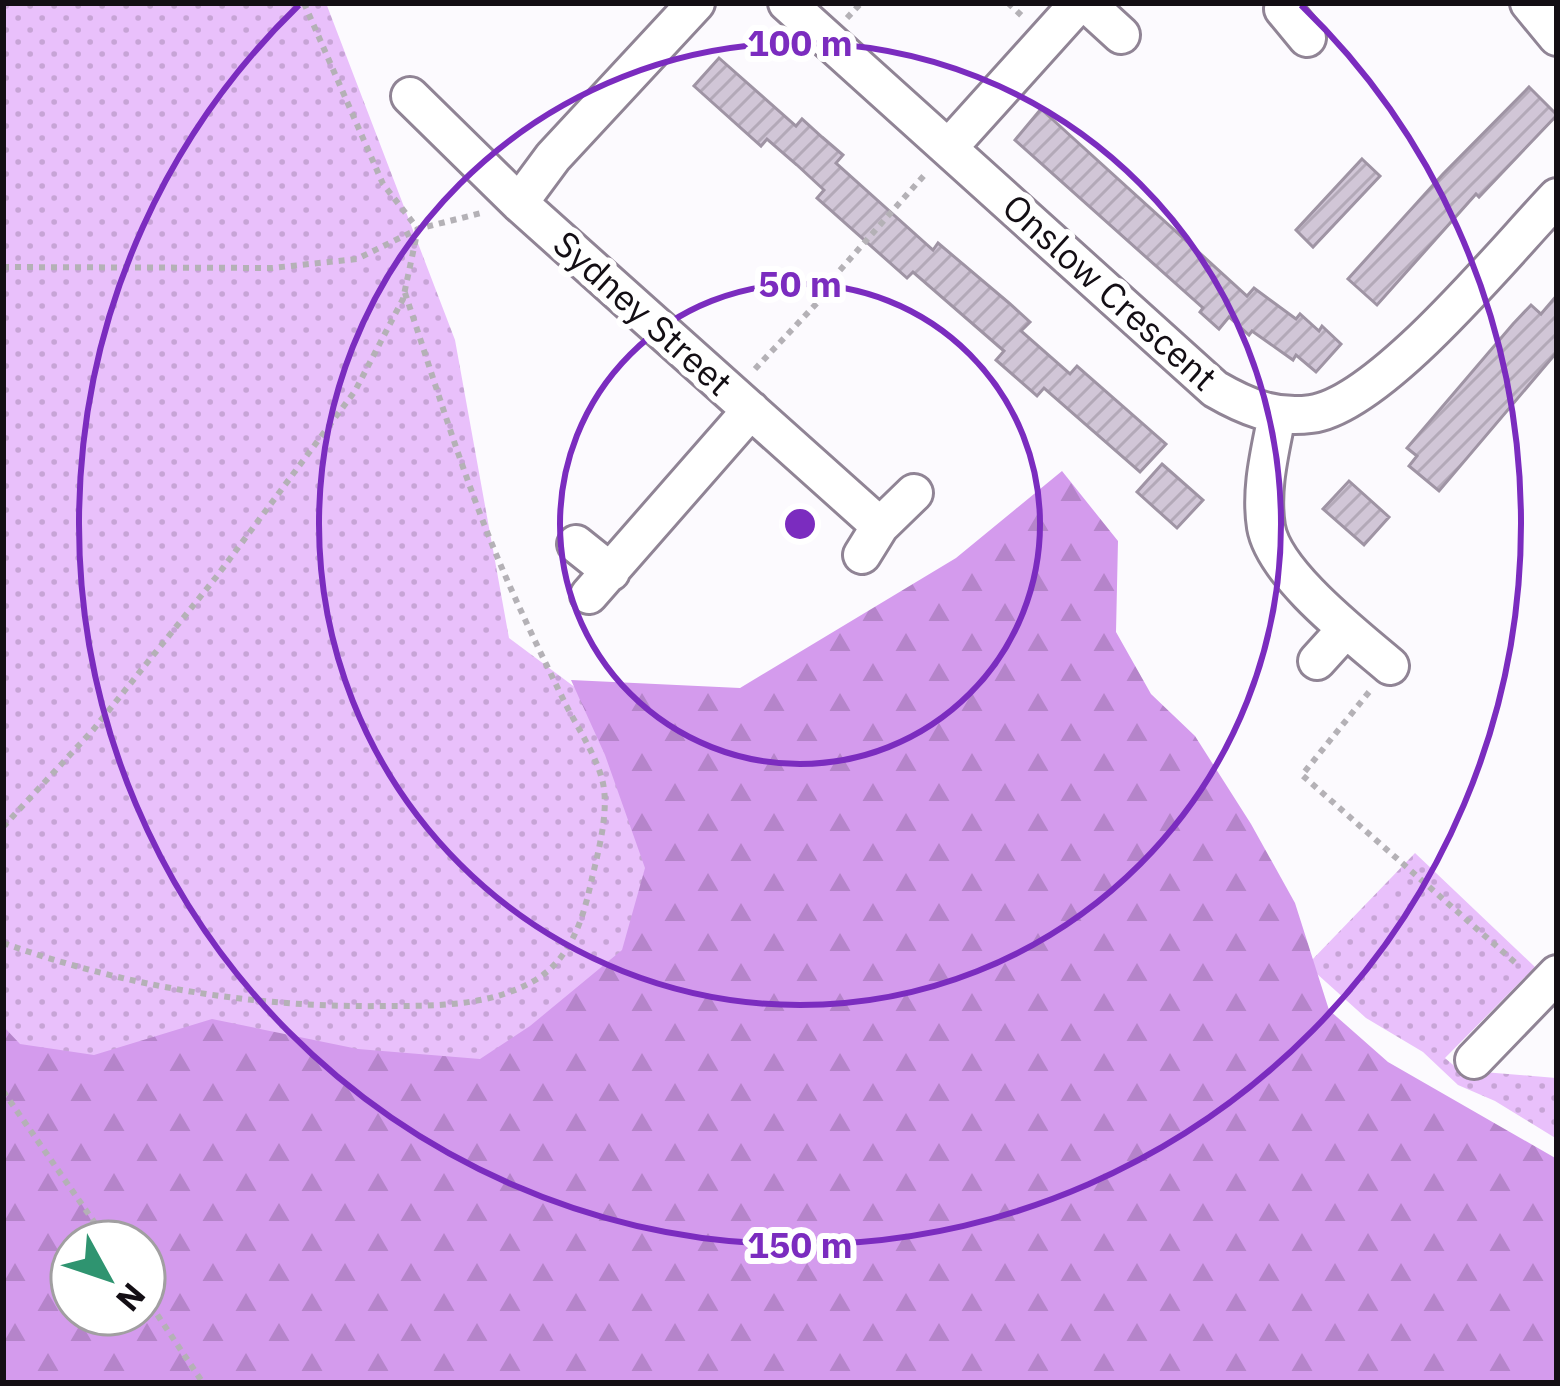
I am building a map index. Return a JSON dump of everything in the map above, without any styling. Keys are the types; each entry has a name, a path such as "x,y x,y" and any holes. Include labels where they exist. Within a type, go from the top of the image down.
{"street":[{"path":"519,203 554,158 696,3"},
{"name":"Onslow Crescent","path":"788,3 1215,389 1243,405 1277,415"},
{"path":"950,146 1083,3 1121,35"},
{"path":"1529,3 1557,37"},
{"path":"1280,11 1307,38"},
{"name":"Sydney Street","path":"410,97 519,203 742,402 871,540 914,493"},
{"path":"1390,666 1294,578 1267,533 1263,486 1277,415 1316,414 1359,394 1417,347 1557,196"},
{"path":"576,544 600,584 742,402"},
{"path":"1317,661 1346,629"},
{"path":"1499,1051 1550,981"}],"path":[{"path":"304,3 383,184 418,230"},
{"path":"742,402 832,287 832,278 950,146"},
{"path":"3,266 272,268 357,259 418,230 519,203"},
{"path":"3,827 93,730 355,391 395,321 418,230"},
{"path":"3,943 75,968 210,997 340,1007 421,1006 497,998 539,978 571,942 596,863 602,778 483,524 404,290"},
{"path":"1390,666 1302,775 1550,981"},
{"path":"3,1091 91,1218"},
{"path":"168,1331 203,1383"}],"shaded area":[{"path":"3,3 326,3 455,340 509,638 592,700 1297,969 1383,1077 1557,1383 3,1383"},
{"path":"1415,853 1535,967 1445,1058 1459,1070 1556,1078 1557,1139 1495,1101 1458,1085 1423,1052 1366,1018 1316,973 1311,961"}],"green space":[{"path":"1062,471 1118,541 1116,632 1151,694 1195,736 1251,824 1295,903 1329,1010 1388,1062 1557,1159 1557,1383 3,1383 3,1026 20,1044 94,1055 212,1019 358,1049 480,1059 530,1026 622,950 645,868 605,755 571,680 740,688 956,558"}],"building":[{"path":"719,58 796,126 802,119 843,155 836,163 933,250 938,243 1009,303 1030,322 1021,331 1070,374 1077,366 1166,444 1140,472 1044,388 1037,396 996,360 1004,351 913,272 907,278 817,198 824,190 797,165 767,139 761,146 694,86"},
{"path":"1529,87 1557,115 1479,197 1476,194 1377,305 1348,279"},
{"path":"1041,109 1247,296 1254,288 1296,319 1300,314 1319,331 1322,326 1341,344 1316,372 1296,355 1293,360 1252,331 1249,335 1229,317 1219,329 1200,312 1203,308 1015,140"},
{"path":"1362,159 1380,176 1313,247 1296,230"},
{"path":"1557,295 1557,352 1439,491 1409,466 1417,456 1407,448 1531,305 1541,314"},
{"path":"1162,464 1203,500 1177,528 1137,492"},
{"path":"1349,481 1389,517 1364,545 1323,509"}]}
